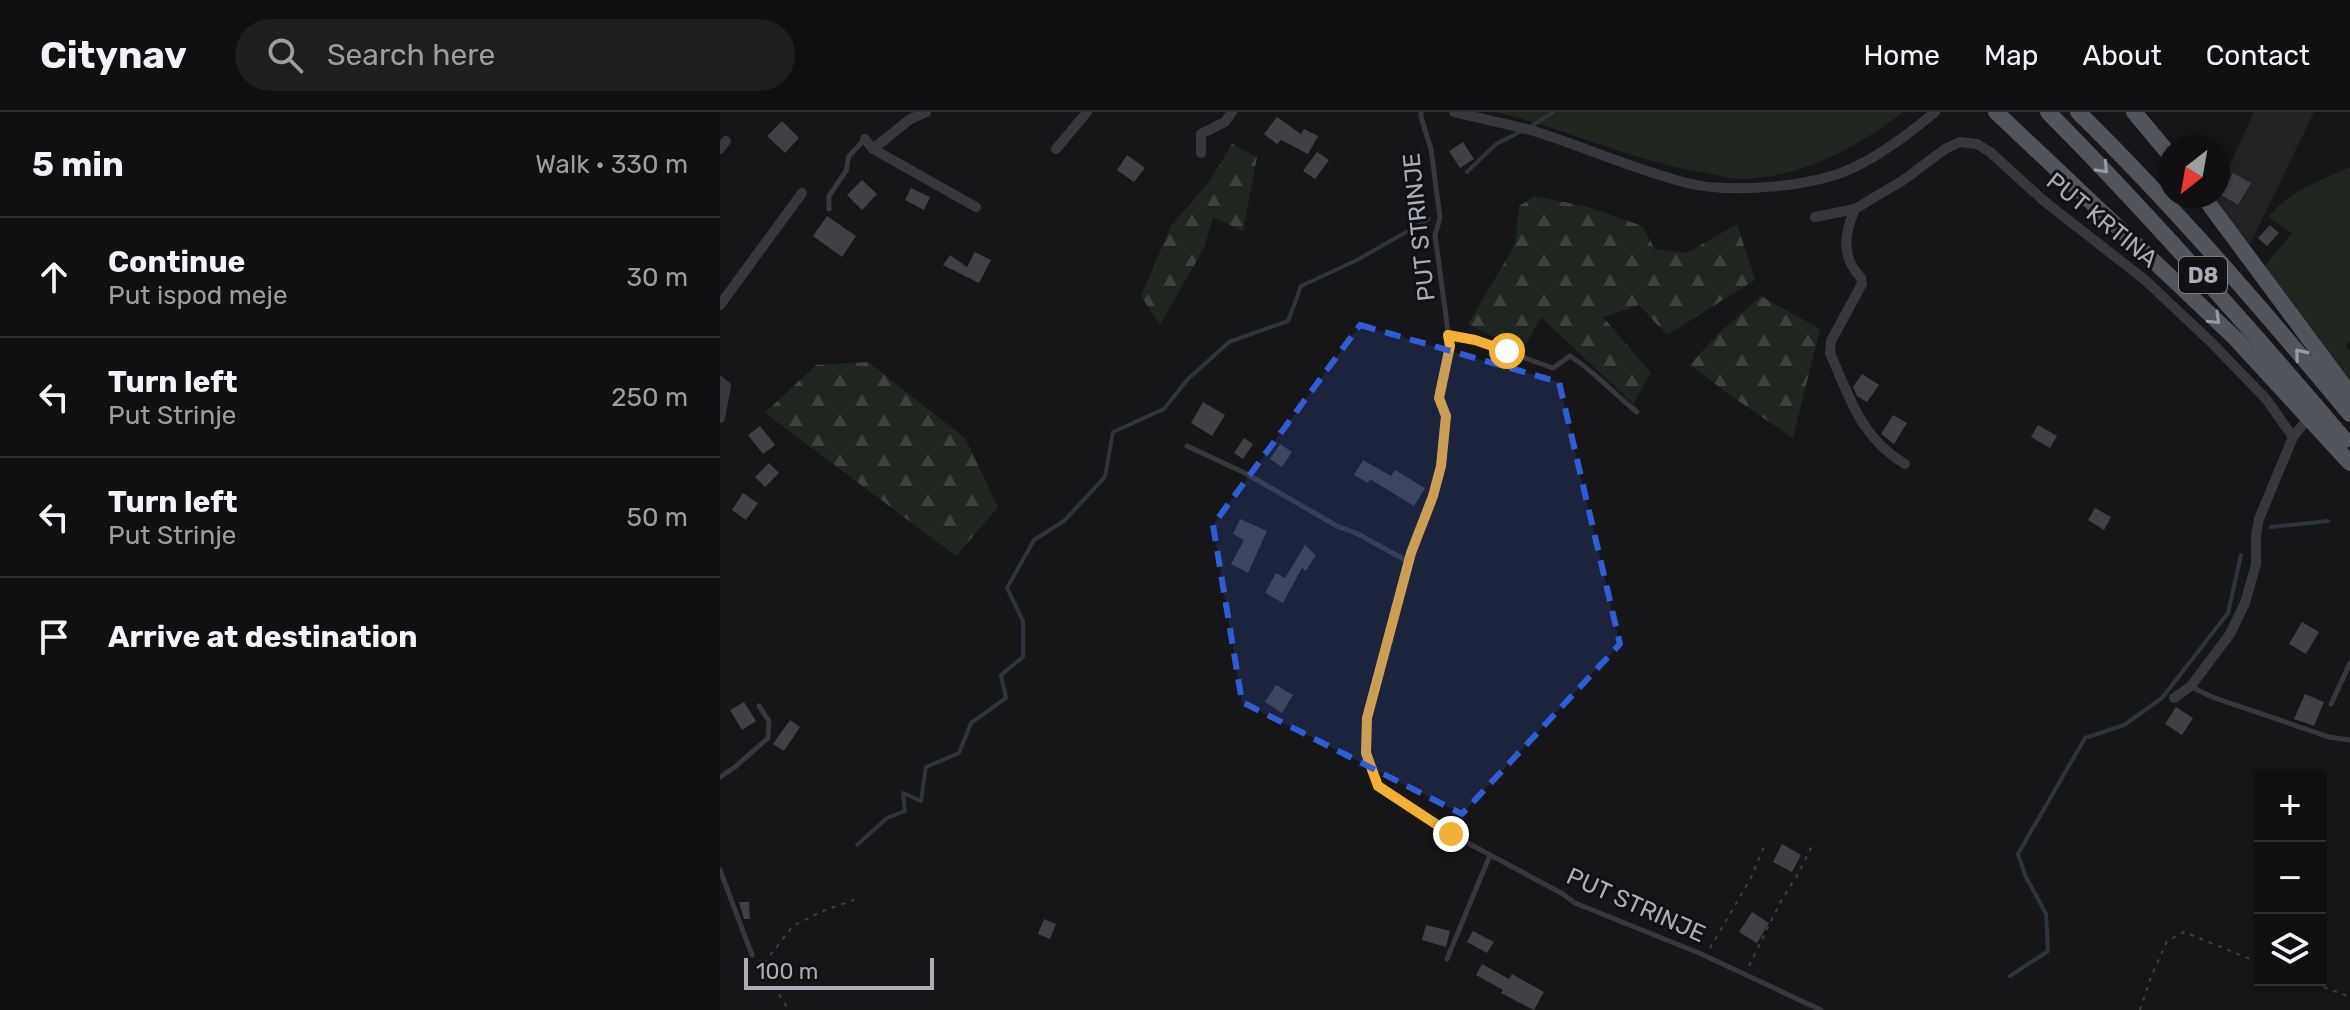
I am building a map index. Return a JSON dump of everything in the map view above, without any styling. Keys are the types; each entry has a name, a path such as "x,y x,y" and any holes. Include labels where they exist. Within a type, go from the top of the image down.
{"main road":[{"path":"1996,112 2235,338 2350,463"},
{"name":"D8","path":"2048,112 2159,226 2350,447"},
{"name":"D8","path":"2078,112 2254,300 2350,414"},
{"path":"2134,112 2158,141"},
{"path":"2212,208 2350,394"}],"street":[{"path":"873,149 909,120 926,112"},
{"path":"1056,149 1087,112"},
{"path":"1201,153 1201,134 1225,122 1232,112"},
{"path":"1454,112 1535,132 1688,184 1765,188 1827,177 1852,169 1885,151 1935,112"},
{"path":"865,139 873,149 976,207"},
{"name":"PUT KRTINA","path":"1815,217 1855,209 1905,179 1945,149 1960,142 1977,144 2145,280 2266,399 2293,437"},
{"path":"720,305 802,193"},
{"path":"1855,209 1845,240 1847,255 1862,284 1831,341 1830,353 1871,438 1905,464"},
{"path":"720,381 726,386 720,418"},
{"path":"2174,698 2191,686 2230,634 2245,603 2256,564 2259,519 2293,437 2309,417"}],"lane":[{"name":"PUT STRINJE","path":"1421,112 1431,149 1440,218 1435,235 1450,346 1439,398 1446,416 1441,466 1409,562 1367,718 1366,753 1378,786 1451,834 1575,903 1706,956 1821,1010"},
{"path":"829,209 829,196 846,171 849,156 865,139"},
{"path":"1448,335 1475,340 1553,368 1570,356 1637,412"},
{"path":"1187,446 1245,473 1337,526 1409,562"},
{"path":"2331,704 2350,663"},
{"path":"2191,686 2212,697 2314,732 2350,740"},
{"path":"720,777 768,738 769,721 759,706"},
{"path":"1447,959 1490,855"},
{"path":"720,870 752,955"}],"path":[{"path":"1706,956 1751,878 1764,846"},
{"path":"1745,974 1812,846"},
{"path":"764,963 793,926 859,898"},
{"path":"2140,1010 2167,941 2184,932 2254,961"},
{"path":"752,955 764,963 789,1010"},
{"path":"2321,986 2350,997"}],"highlighted area":[{"path":"1360,325 1559,382 1620,644 1462,814 1242,702 1213,525"}],"shaded area":[{"path":"2254,112 2314,112 2249,247 2220,208 2230,208 2230,164"}],"green space":[{"path":"1496,112 1903,112 1867,137 1828,158 1786,173 1743,179 1653,161"},
{"path":"1232,144 1257,157 1243,231 1213,217 1204,248 1160,325 1141,296 1171,226 1209,182"},
{"path":"2350,167 2350,341 2346,346 2350,351 2350,380 2264,267 2292,233 2268,217 2296,193"},
{"path":"1535,196 1588,207 1642,226 1655,249 1687,253 1737,224 1755,280 1667,335 1639,305 1603,317 1651,373 1633,404 1541,317 1522,351 1468,324 1515,245 1519,206"},
{"path":"1761,296 1820,329 1793,438 1690,365 1717,335"},
{"path":"868,362 965,438 998,507 956,556 765,413 816,365"}],"building":[{"path":"1277,117 1301,134 1304,129 1318,136 1308,154 1281,140 1277,144 1264,134"},
{"path":"782,121 799,138 785,153 767,136"},
{"path":"1463,142 1474,159 1460,168 1449,151"},
{"path":"1317,152 1329,160 1315,179 1303,171"},
{"path":"1127,155 1145,168 1134,182 1117,170"},
{"path":"2233,173 2251,183 2238,205 2230,200 2230,178"},
{"path":"862,180 877,194 862,210 847,195"},
{"path":"911,188 930,197 924,210 905,200"},
{"path":"827,216 856,236 842,257 813,236"},
{"path":"2270,225 2279,233 2267,246 2258,238"},
{"path":"975,252 991,260 979,283 943,265 950,255 967,267"},
{"path":"1862,374 1879,385 1867,402 1857,396 1853,387"},
{"path":"1203,402 1225,415 1212,436 1191,423"},
{"path":"1893,415 1907,423 1894,444 1881,434"},
{"path":"2038,425 2057,436 2050,448 2031,437"},
{"path":"760,426 775,445 763,454 748,435"},
{"path":"1244,438 1253,444 1243,459 1234,453"},
{"path":"1280,444 1292,452 1282,467 1270,459"},
{"path":"1363,460 1391,476 1395,470 1425,488 1414,506 1370,479 1368,483 1354,475"},
{"path":"769,463 779,473 765,487 755,477"},
{"path":"743,493 758,503 746,520 732,510"},
{"path":"2095,508 2111,517 2104,530 2088,520"},
{"path":"1240,519 1267,531 1248,573 1231,564 1244,540 1233,534"},
{"path":"1305,545 1316,555 1306,571 1302,568 1283,603 1265,593 1276,573 1285,578"},
{"path":"2302,622 2319,632 2306,654 2289,644"},
{"path":"1276,685 1293,695 1282,713 1265,702"},
{"path":"2305,694 2324,702 2314,726 2294,719"},
{"path":"744,702 756,721 742,730 730,710"},
{"path":"2176,707 2193,718 2182,735 2165,724"},
{"path":"790,720 800,727 784,751 773,744"},
{"path":"1782,844 1801,855 1792,872 1773,862"},
{"path":"739,902 749,902 750,919 744,919"},
{"path":"1752,912 1769,923 1757,943 1739,932"},
{"path":"1044,919 1056,924 1050,939 1038,934"},
{"path":"1426,925 1450,931 1446,947 1422,940"},
{"path":"1473,931 1494,942 1487,953 1467,942"},
{"path":"1482,964 1509,979 1512,974 1544,992 1534,1010 1501,993 1503,990 1476,975"}],"waterway":[{"path":"1530,127 1553,112"},
{"path":"1467,172 1496,144 1522,131"},
{"path":"857,845 887,818 905,811 903,793 921,801 926,767 959,753 971,723 1006,698 1001,675 1023,657 1023,621 1007,588 1034,540 1064,521 1105,477 1113,432 1164,409 1188,379 1229,342 1288,321 1301,286 1357,260 1429,219"},
{"path":"2271,527 2328,521"},
{"path":"2010,976 2048,951 2046,914 2025,875 2018,854 2085,738 2124,725 2162,698 2228,613 2241,555"}],"route":[{"path":"1451,834 1378,786 1366,753 1367,718 1411,553 1441,466 1446,416 1439,398 1450,346 1448,335 1507,351"}]}
